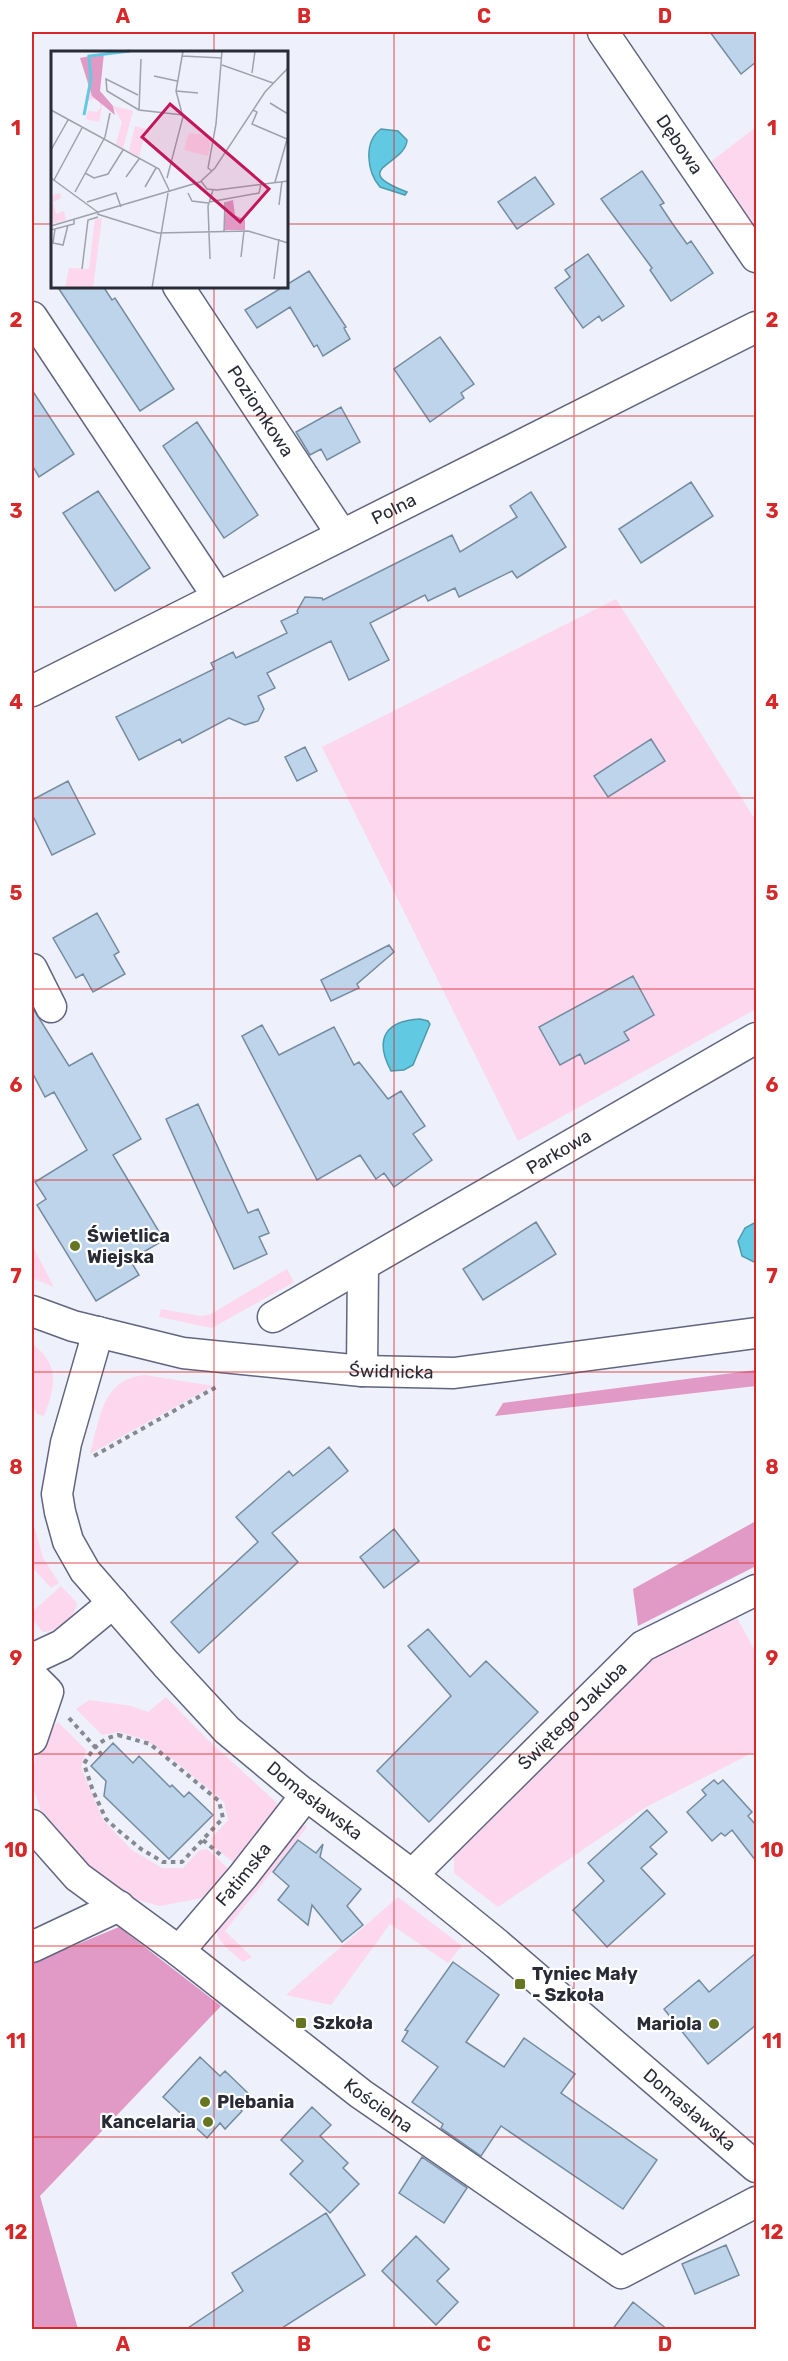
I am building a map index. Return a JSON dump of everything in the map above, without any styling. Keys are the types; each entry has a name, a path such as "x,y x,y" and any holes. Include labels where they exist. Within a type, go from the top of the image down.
{"street":[{"name":"Dębowa","path":"603,32 756,257"},
{"name":"Poziomkowa","path":"179,288 342,535"},
{"path":"32,317 218,597"},
{"name":"Polna","path":"32,691 756,327"},
{"path":"32,969 51,1007"},
{"name":"Parkowa","path":"273,1317 756,1038"},
{"path":"362,1371 363,1266"},
{"name":"Świdnicka","path":"32,1311 73,1326 183,1353 362,1371 454,1373 756,1333"},
{"name":"Domasławska","path":"98,1332 66,1443 57,1494 68,1541 85,1571 166,1664 228,1730 306,1795 412,1875 497,1944 756,2167"},
{"name":"Świętego Jakuba","path":"412,1875 643,1646 756,1590"},
{"path":"32,1659 62,1645 113,1603"},
{"path":"32,1739 40,1684"},
{"name":"Fatimska","path":"179,1951 243,1876 306,1795"},
{"name":"Kościelna","path":"32,1825 78,1877 179,1951 361,2094 621,2274 756,2202"},
{"path":"32,1947 119,1906"}],"path":[{"path":"93,1457 224,1383"},
{"path":"40,1684 102,1755"},
{"path":"118,1735 150,1744 219,1802 223,1818 182,1863 163,1862 141,1849 106,1819 84,1764 94,1746 106,1738 118,1735"}],"shaded area":[{"path":"756,127 756,234 708,164"},
{"path":"616,599 756,821 756,1009 518,1141 322,747"},
{"path":"32,1245 54,1287 32,1278"},
{"path":"287,1269 294,1282 212,1328 159,1317 161,1309 200,1316 209,1315"},
{"path":"32,1344 48,1360 53,1377 51,1395 44,1416 37,1414 32,1398 30,1380"},
{"path":"756,1370 756,1386 495,1416 503,1403"},
{"path":"145,1375 213,1386 90,1454 100,1415 111,1393 119,1384 130,1378"},
{"path":"32,1518 43,1558 59,1583 51,1588 32,1567"},
{"path":"756,1521 756,1566 638,1626 633,1589"},
{"path":"61,1586 77,1603 76,1609 65,1623 43,1632 32,1619 32,1612"},
{"path":"736,1616 756,1653 756,1751 646,1807 498,1907 454,1873 454,1846 655,1651"},
{"path":"166,1697 208,1740 277,1803 275,1812 238,1866 212,1845 211,1839 228,1820 224,1802 146,1740 119,1732 102,1735 76,1709 89,1700 131,1706 148,1712"},
{"path":"58,1722 86,1750 81,1767 103,1820 132,1850 162,1868 183,1868 200,1850 207,1849 233,1873 207,1897 160,1906 134,1899 102,1883 45,1825 32,1783 35,1759 42,1740"},
{"path":"300,1822 307,1827 225,1931 252,1957 243,1962 222,1942 216,1927"},
{"path":"398,1897 462,1946 448,1963 390,1924 331,2005 286,1995"},
{"path":"119,1927 221,2006 40,2196 78,2329 32,2330 32,1963"}],"water":[{"path":"381,129 398,131 407,140 404,148 380,172 381,178 407,192 405,195 380,187 372,173 369,149 371,141"},
{"path":"420,1019 430,1024 413,1065 404,1070 391,1071 383,1050 386,1034 398,1023"},
{"path":"756,1222 756,1263 742,1256 738,1241 745,1228"}],"building":[{"path":"710,32 756,32 756,62 741,74"},
{"path":"642,171 664,203 660,205 672,223 687,244 691,241 713,273 671,301 650,270 652,268 601,199"},
{"path":"535,177 554,204 517,229 498,202"},
{"path":"588,254 624,306 602,321 599,316 583,328 555,288 570,277 565,270"},
{"path":"309,271 346,327 344,328 350,339 323,356 317,345 314,347 290,307 257,328 245,310 281,288 288,288 288,284"},
{"path":"58,288 104,288 112,300 115,298 174,389 140,411"},
{"path":"440,337 474,384 461,393 464,398 430,422 394,369"},
{"path":"32,390 74,454 39,477 32,465"},
{"path":"341,407 360,442 327,460 321,449 310,455 296,432"},
{"path":"197,422 258,515 224,538 163,446"},
{"path":"691,482 713,516 641,563 619,529"},
{"path":"98,491 150,568 115,591 63,513"},
{"path":"531,492 566,547 517,578 512,571 459,597 455,588 428,601 425,595 370,623 389,660 349,680 331,641 267,673 275,688 258,696 264,709 258,721 245,725 229,718 182,743 180,739 139,760 116,717 214,669 211,663 233,652 236,658 287,633 281,621 298,613 305,597 322,598 323,600 452,535 460,552 517,517 510,506"},
{"path":"651,739 665,761 608,797 594,776"},
{"path":"305,747 317,771 297,781 285,757"},
{"path":"68,781 95,834 52,855 32,814 32,800"},
{"path":"97,913 119,952 114,955 125,974 93,992 83,974 76,978 53,938"},
{"path":"389,945 394,952 357,984 359,988 331,1001 321,980"},
{"path":"633,976 654,1015 624,1032 629,1040 585,1064 580,1054 560,1065 539,1027"},
{"path":"32,1007 69,1066 92,1053 141,1139 113,1155 164,1240 130,1260 139,1275 96,1301 37,1205 46,1199 35,1182 87,1150 54,1092 45,1097 32,1072"},
{"path":"262,1025 279,1055 334,1027 354,1065 359,1062 388,1099 401,1091 425,1126 413,1134 432,1160 394,1187 384,1173 376,1179 360,1155 317,1180 242,1036"},
{"path":"198,1104 248,1213 258,1209 269,1233 259,1237 267,1254 234,1269 166,1119"},
{"path":"536,1222 556,1254 483,1300 463,1269"},
{"path":"329,1447 348,1471 272,1533 298,1562 199,1653 171,1622 258,1542 236,1517 289,1471 293,1476"},
{"path":"394,1529 419,1561 384,1588 360,1557"},
{"path":"428,1629 470,1677 486,1661 538,1712 429,1822 377,1771 451,1696 408,1646"},
{"path":"113,1743 133,1763 139,1756 170,1787 172,1785 184,1797 189,1792 213,1815 169,1859 104,1796 106,1781 91,1766"},
{"path":"714,1780 718,1784 723,1780 752,1812 748,1816 756,1825 756,1861 732,1830 725,1836 721,1833 712,1841 687,1812 706,1795 702,1790"},
{"path":"647,1810 667,1832 650,1847 657,1854 641,1868 665,1894 607,1947 573,1910 604,1881 588,1863"},
{"path":"298,1840 316,1853 323,1844 320,1857 361,1889 347,1906 363,1925 342,1942 312,1905 308,1925 278,1900 289,1886 273,1872"},
{"name":"Mariola","path":"756,1953 756,2025 708,2064 664,2009 699,1980 709,1992"},
{"path":"453,1962 499,1995 466,2042 504,2067 524,2038 575,2074 561,2093 657,2160 623,2209 501,2126 481,2156 441,2128 443,2124 412,2102 438,2067 402,2041 408,2031 405,2030"},
{"name":"Plebania","path":"200,2057 220,2076 225,2071 249,2094 237,2107 242,2111 225,2129 220,2123 207,2138 163,2097"},
{"path":"312,2107 331,2125 320,2136 348,2163 343,2168 359,2184 330,2213 290,2174 303,2161 281,2140"},
{"path":"422,2157 467,2188 444,2223 399,2193"},
{"path":"326,2213 365,2275 279,2330 185,2330 243,2291 232,2273"},
{"path":"416,2236 449,2269 437,2281 458,2302 436,2325 382,2271"},
{"path":"726,2245 739,2275 695,2294 682,2264"},
{"path":"633,2302 668,2330 612,2330"}],"place":[{"name":"Świetlica Wiejska","path":"75,1246"},
{"name":"Tyniec Mały - Szkoła","path":"520,1984"},
{"name":"Szkoła","path":"301,2023"},
{"name":"Mariola","path":"714,2024"},
{"name":"Plebania","path":"205,2102"},
{"name":"Kancelaria","path":"208,2122"}]}
